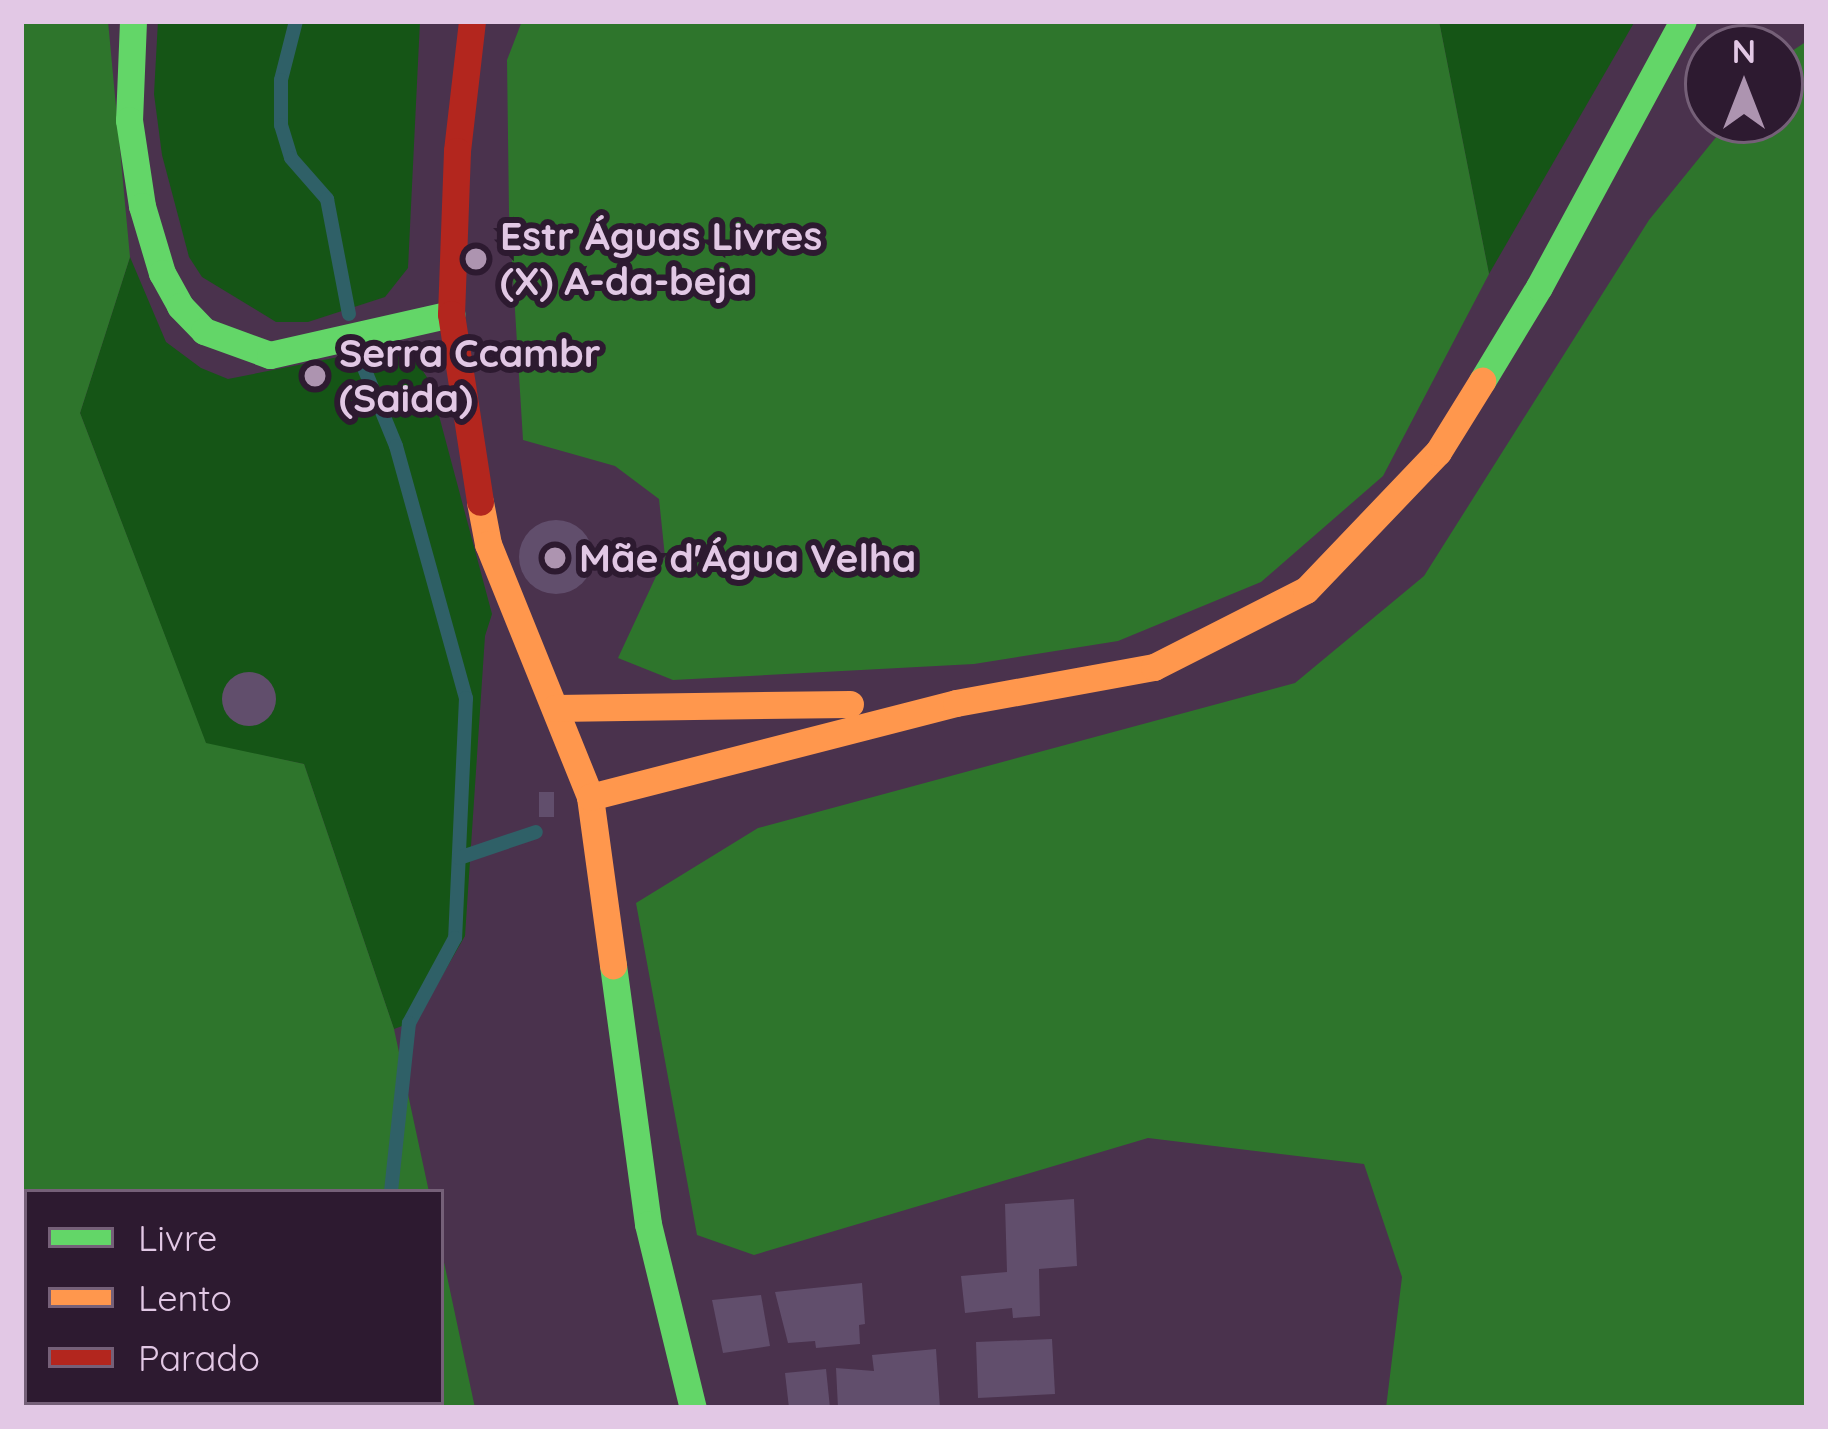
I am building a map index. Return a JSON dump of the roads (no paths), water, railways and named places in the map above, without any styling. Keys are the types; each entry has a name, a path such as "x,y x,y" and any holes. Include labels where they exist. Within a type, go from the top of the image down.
{"main road":[{"path":"133,21 129,120 142,206 162,273 180,307 204,331 270,355 306,351 451,314"},
{"path":"472,21 460,106 451,314 488,544 590,797 648,1224 693,1408"},
{"path":"590,797 956,703 1154,667 1306,590 1438,452 1539,286 1683,21"},
{"path":"555,708 956,703"}],"waterway":[{"path":"296,21 281,80 281,125 291,158 327,199 349,314"},
{"path":"364,368 396,446 466,698 455,938 409,1023 391,1189"},
{"path":"459,858 536,832"}],"place":[{"name":"Estr Águas Livres (X) A-da-beja","path":"476,259"},
{"name":"Serra Ccambr (Saida)","path":"315,376"},
{"name":"Mãe d'Água Velha","path":"555,558"}]}
